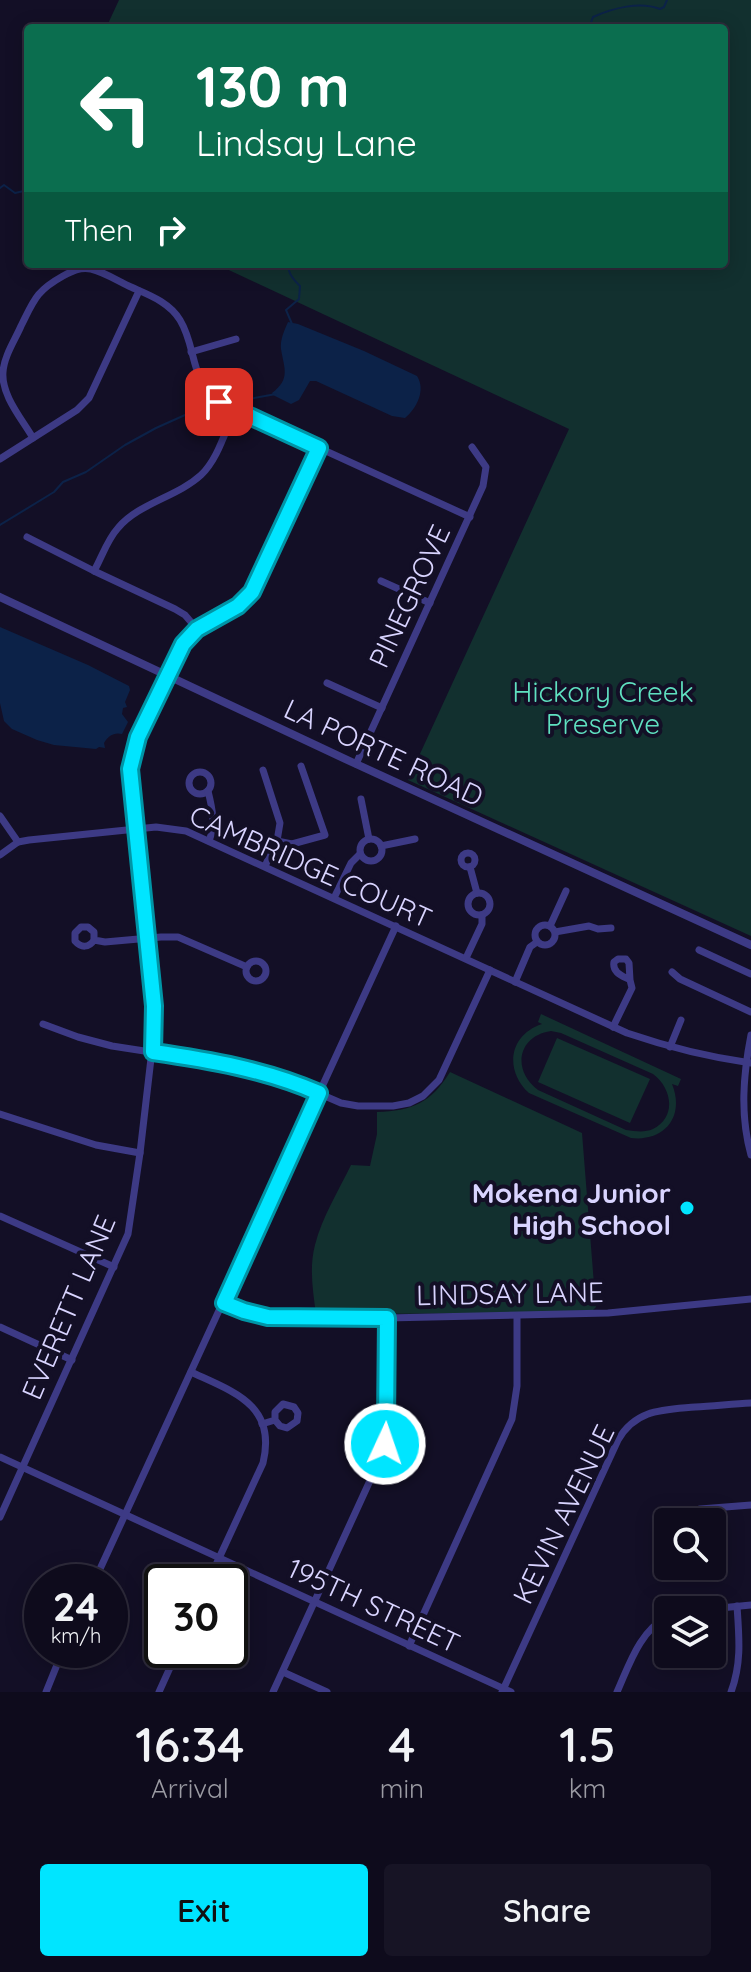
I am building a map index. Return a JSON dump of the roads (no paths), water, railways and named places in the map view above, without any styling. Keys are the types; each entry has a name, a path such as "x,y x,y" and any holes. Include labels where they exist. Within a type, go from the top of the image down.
{"street":[{"path":"33,438 8,396 3,373 7,358 37,295 46,285 75,269 91,269 163,302 178,317 186,332 200,379 219,402 470,517"},
{"path":"0,459 77,410 89,398 139,291"},
{"path":"191,352 236,339"},
{"path":"94,571 110,539 123,522 204,472 235,410"},
{"name":"PINEGROVE","path":"356,764 470,517 486,474 486,467 472,447"},
{"name":"EVERETT LANE","path":"0,1517 128,1234 153,1052 154,1006 130,769 138,737 183,644 197,629 238,606 252,592 319,448"},
{"path":"27,537 175,609 197,629"},
{"path":"381,581 430,603"},
{"name":"LA PORTE ROAD","path":"0,597 751,945"},
{"path":"327,683 382,708"},
{"path":"277,841 292,844 325,835 301,766"},
{"path":"263,770 280,823 277,841 265,866"},
{"path":"208,791 213,827 209,841"},
{"path":"361,799 369,839"},
{"path":"0,816 18,842 0,855"},
{"name":"CAMBRIDGE COURT","path":"18,842 156,827 177,829 265,866 627,1033 712,1057 749,1062"},
{"path":"334,898 351,863 360,854 361,845 369,839 376,840 381,846 381,856 374,861 365,860 360,854"},
{"path":"381,846 415,839"},
{"path":"470,867 477,893"},
{"path":"566,891 553,929 554,940 548,945 537,942 536,930 542,925 553,929 611,928"},
{"name":"CAMBRIDGE COURT","path":"477,893 485,895 490,902 489,910 482,915 474,914 469,907 470,898 477,893"},
{"path":"466,958 482,924 482,915"},
{"path":"102,1564 396,926"},
{"path":"94,940 178,937 247,967"},
{"path":"515,982 530,947 537,942"},
{"path":"699,950 751,974"},
{"path":"43,1024 102,1044 261,1073 341,1103 401,1105 423,1096 442,1076 490,970"},
{"path":"672,972 680,979 751,1012"},
{"path":"613,1027 632,988 630,980"},
{"path":"670,1047 681,1020"},
{"path":"751,1035 743,1100 751,1155"},
{"path":"0,1114 109,1149 140,1153"},
{"path":"0,1216 114,1267"},
{"name":"LINDSAY LANE","path":"224,1303 268,1317 387,1318 608,1313 751,1299"},
{"path":"409,1646 512,1419 517,1386 517,1316"},
{"path":"273,1692 385,1444 387,1318"},
{"path":"0,1327 72,1360"},
{"path":"191,1372 245,1398 265,1430 263,1463 216,1564"},
{"name":"KEVIN AVENUE","path":"506,1691 625,1429 658,1410 751,1403"},
{"path":"262,1424 275,1420"},
{"name":"195TH STREET","path":"0,1457 506,1691"},
{"path":"713,1508 751,1505"},
{"path":"726,1607 751,1605"},
{"path":"731,1692 740,1656 737,1606"},
{"path":"617,1692 643,1637 654,1625"},
{"path":"46,1692 56,1668"},
{"path":"159,1692 170,1668"},
{"path":"283,1672 327,1692"}],"water":[{"path":"288,322 364,351 417,376 421,387 413,409 405,418 392,416 316,381 310,381 299,400 291,404 273,395 284,378 281,346"},
{"path":"0,627 129,686 125,702 127,707 123,708 122,714 128,722 122,734 112,735 104,743 105,748 96,749 54,745 12,729 4,721 0,703"}],"waterway":[{"path":"590,24 593,17 618,8 635,6 660,9 667,0"},
{"path":"0,188 4,185 15,193 24,191"},
{"path":"289,268 300,286 299,299 286,310 292,324"},
{"path":"249,399 276,394"},
{"path":"0,525 125,445 185,415 204,410"}],"place":[{"name":"Mokena Junior High School","path":"687,1208"}],"park label":[{"name":"Hickory Creek Preserve","path":"603,707"}]}
